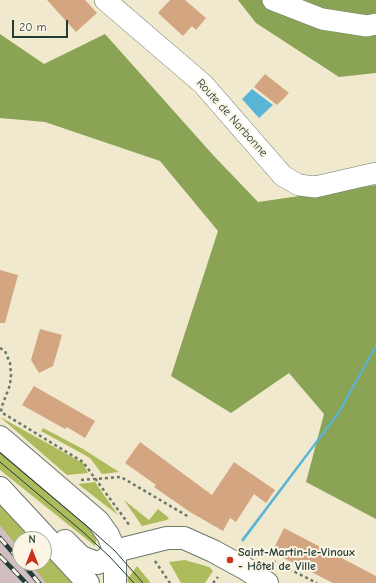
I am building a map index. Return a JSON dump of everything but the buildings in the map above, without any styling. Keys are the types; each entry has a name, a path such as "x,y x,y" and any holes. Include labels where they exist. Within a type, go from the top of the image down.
{"main road":[{"path":"0,438 98,521 108,535 109,556 115,583"},
{"path":"0,488 88,583"},
{"path":"17,505 40,516 81,557 97,563 109,556 142,544 167,538 184,538 213,551 246,569 267,583"},
{"path":"97,583 98,576 109,556"}],"street":[{"name":"Route de Narbonne","path":"105,0 203,84 283,176 299,185 315,187 376,173"},
{"path":"273,0 322,19 367,26 376,24"}],"path":[{"path":"0,348 5,351 10,363 11,375 10,385 1,412 83,462 142,544"},
{"path":"74,480 121,477"}],"shaded area":[{"path":"0,524 12,538 12,571 40,571 50,583 0,583"}],"green space":[{"path":"238,0 376,0 376,73 339,77 256,23"},
{"path":"0,34 44,64 105,34 213,155 258,202 376,185 376,519 306,482 324,414 289,373 231,413 171,376 218,231 160,161 45,122 0,118"},
{"path":"0,417 83,463 88,473 67,475"},
{"path":"43,428 83,449 119,472 102,474 90,458 41,431"},
{"path":"0,447 85,517 97,538 95,546 0,470"},
{"path":"95,482 118,515 78,484"},
{"path":"124,500 149,520 158,509 169,518 167,520 142,526"},
{"path":"0,501 29,531 12,531 12,540 0,525"},
{"path":"52,555 76,583 46,583 36,571 52,571"},
{"path":"185,560 209,567 213,571 205,583 181,583 169,562"},
{"path":"137,566 150,583 129,583 127,580"}],"water":[{"path":"252,89 273,105 259,118 242,99"},
{"path":"376,344 376,348 339,414 243,542 241,540 337,413"}],"tram line":[{"path":"0,453 115,551 143,583"},
{"path":"0,462 83,532 109,556 134,583"}],"railway":[{"path":"0,538 12,552"},
{"path":"0,556 26,583"},
{"path":"29,571 39,583"}],"place":[{"name":"Saint-Martin-le-Vinoux - Hôtel de Ville","path":"230,560"}]}
